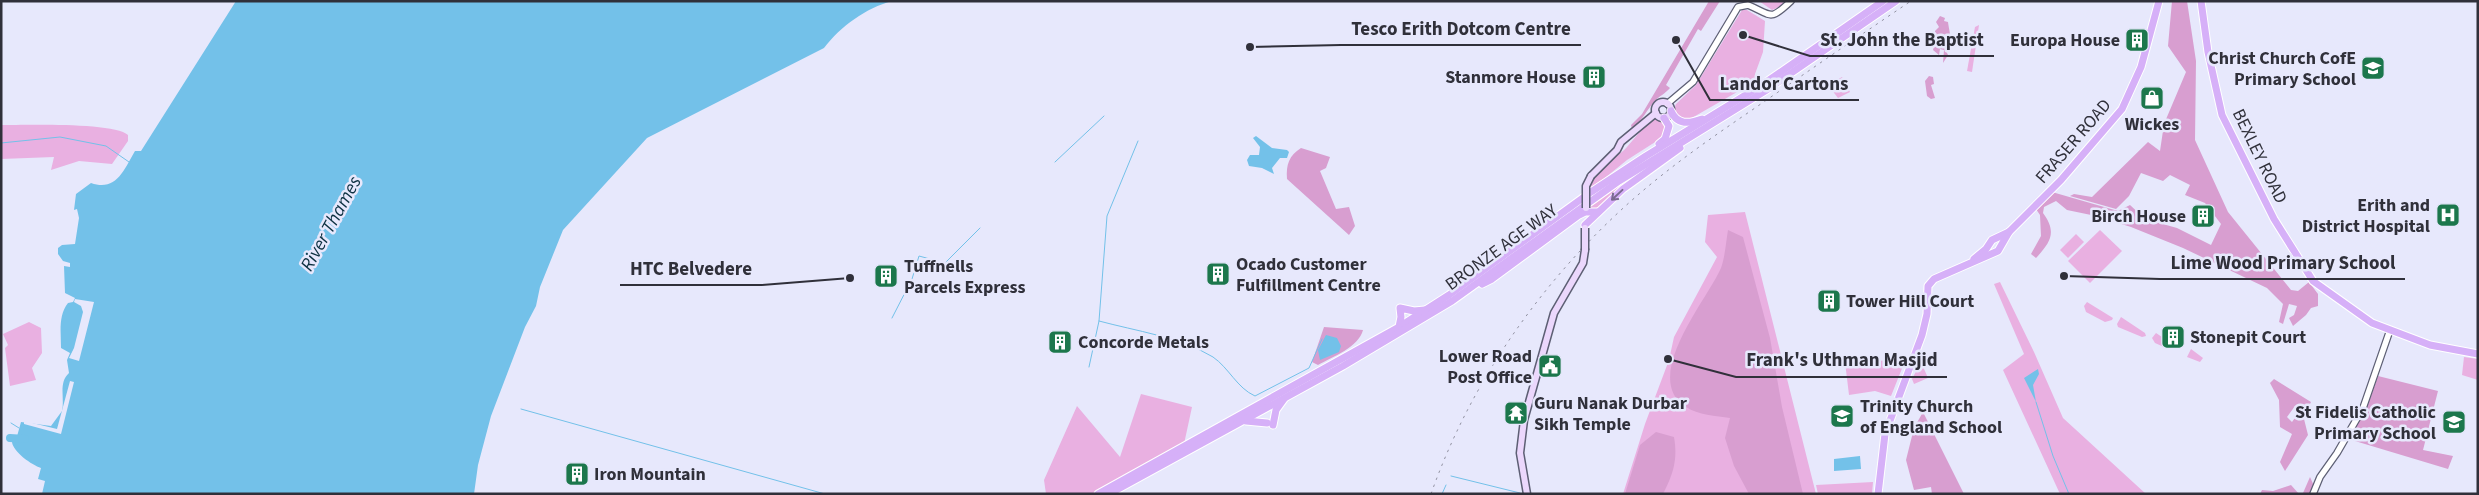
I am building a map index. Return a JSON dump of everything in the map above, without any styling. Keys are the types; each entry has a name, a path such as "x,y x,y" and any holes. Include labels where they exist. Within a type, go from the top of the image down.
{"main road":[{"name":"BRONZE AGE WAY","path":"1098,494 1399,327 1646,156 1769,80 1883,1"},
{"name":"BRONZE AGE WAY","path":"1109,494 1401,332 1462,294 1595,197 1765,91 1896,1"},
{"name":"FRASER ROAD","path":"1991,248 1998,251 1999,242 2080,160 2122,109 2141,67 2159,1"},
{"name":"BEXLEY ROAD","path":"2201,1 2208,52 2222,116 2289,246 2313,281 2362,317 2390,330 2430,345 2478,354"},
{"path":"1527,494 1520,453 1524,420 1554,314 1583,262 1586,190 1591,176 1617,150 1621,142 1656,112 1660,104 1669,107 1676,119 1686,123 1722,110"},
{"path":"1664,118 1669,116 1669,107"},
{"path":"1646,156 1665,139 1669,126 1664,118 1659,117 1656,112"},
{"path":"1585,227 1623,189 1680,148 1697,132"},
{"path":"1462,294 1492,279 1585,210 1598,212"},
{"path":"1574,219 1585,227"},
{"name":"FRASER ROAD","path":"1878,494 1885,434 1922,335 1929,283 1974,260 1991,248 1992,240 1999,242"},
{"path":"1399,327 1400,308 1414,311 1426,310"},
{"path":"1243,421 1270,424 1276,410 1286,397"}],"street":[{"path":"1669,107 1692,82 1738,8 1745,5 1768,15 1776,14 1791,1"},
{"path":"2313,494 2320,477 2337,453 2363,408 2390,330"}],"shaded area":[{"path":"1709,1 1720,1 1701,31 1698,29 1666,85 1670,88 1657,99 1632,129 1631,125 1642,114"},
{"path":"1759,1 1785,1 1780,7 1772,10"},
{"path":"2172,1 2187,1 2196,61 2195,140 2228,212 2291,290 2298,291 2309,282 2318,294 2318,306 2311,308 2293,326 2289,318 2294,315 2297,306 2289,304 2283,324 2279,322 2283,304 2267,288 2183,248 2131,227 2096,216 2067,210 2056,201 2044,207 2043,213 2051,231 2048,242 2036,258 2031,254 2041,236 2040,215 2036,209 2052,192 2118,211 2130,205 2145,219 2177,228 2211,245 2221,224 2205,203 2185,195 2190,185 2170,175 2163,181 2141,173 2129,196 2116,209 2070,196 2074,194 2092,197 2148,142 2160,151 2164,124 2186,72 2168,46"},
{"path":"1742,10 1747,10 1765,21 1763,52 1755,74 1758,80 1690,119 1679,118 1674,109 1676,104 1696,85"},
{"path":"1940,16 1945,18 1944,21 1948,22 1950,38 1950,45 1946,51 1948,55 1943,63 1944,50 1940,49 1939,55 1933,50 1935,43 1943,40 1942,38 1938,41 1935,40 1935,31 1939,27 1936,22"},
{"path":"1979,25 1972,72 1967,71 1975,27"},
{"path":"1929,76 1933,77 1934,84 1931,85 1935,98 1931,99 1927,96 1925,81"},
{"path":"1842,77 1850,92 1838,98 1828,85"},
{"path":"1658,118 1663,120 1665,125 1663,137 1627,160 1590,190 1590,183 1598,171 1622,152 1645,127"},
{"path":"1,125 68,125 106,128 128,135 128,141 112,164 79,161 51,170 54,157 1,159"},
{"path":"1301,148 1330,157 1326,168 1320,171 1336,209 1349,207 1355,226 1349,235 1287,179 1289,161"},
{"path":"1663,156 1632,177 1599,208 1590,209 1590,204"},
{"path":"1745,212 1816,494 1623,494 1645,424 1669,360 1674,337 1717,257 1705,242 1708,215"},
{"path":"1728,230 1743,237 1770,338 1782,407 1803,494 1749,494 1734,466 1725,438 1730,418 1707,415 1691,410 1674,394 1670,378 1673,359 1692,318 1721,268"},
{"path":"2100,230 2122,251 2090,283 2068,261"},
{"path":"2076,234 2084,242 2068,258 2060,250"},
{"path":"2000,282 2063,418 2146,494 2060,494 2003,370 2024,354 1994,284"},
{"path":"2087,302 2113,318 2112,320 2105,322 2086,312 2084,306"},
{"path":"2121,317 2145,333 2146,336 2142,337 2118,327 2117,324"},
{"path":"29,322 41,328 42,353 32,368 36,380 10,386 5,348 8,345 3,334"},
{"path":"1324,327 1363,330 1356,342 1351,346 1318,365 1312,362"},
{"path":"2156,333 2168,341 2164,347 2155,343 2152,338"},
{"path":"2191,349 2203,358 2200,362 2187,357"},
{"path":"2464,357 2478,359 2478,380 2462,375"},
{"path":"1901,360 1903,366 1891,396 1875,391 1849,395 1845,362"},
{"path":"1921,362 1928,378 1914,384 1912,379"},
{"path":"2378,376 2438,391 2423,450 2453,456 2448,469 2345,438 2366,410"},
{"path":"2274,379 2311,402 2306,412 2295,406 2287,417 2292,422 2297,415 2304,419 2308,435 2285,471 2280,462 2292,434 2280,427 2279,400 2270,383"},
{"path":"1141,394 1192,407 1184,444 1093,494 1046,494 1044,480 1077,406 1120,457"},
{"path":"1923,412 1964,494 1932,494 1931,487 1914,490 1906,460 1914,428"},
{"path":"1656,432 1674,437 1675,445 1674,467 1663,494 1625,494 1640,445"},
{"path":"2310,477 2314,486 2311,494 2299,494 2303,493"},
{"path":"1873,482 1872,494 1818,494 1816,485"},
{"path":"2291,485 2299,494 2260,494 2262,490 2273,491"}],"water":[{"name":"River Thames","path":"236,1 892,1 873,8 846,25 824,48 647,138 563,230 540,287 536,306 525,327 491,416 478,465 474,494 42,494 45,481 38,479 41,468 19,454 12,442 16,440 21,422 51,426 62,411 63,386 69,373 67,360 70,353 61,348 61,319 68,303 73,302 75,298 65,293 64,266 70,267 70,263 63,261 58,254 58,248 62,245 75,244 79,218 77,209 74,210 76,194 91,183 100,185 113,182 123,172 135,151 141,151"},
{"path":"1256,136 1272,148 1289,152 1287,158 1280,158 1272,168 1274,174 1262,168 1249,166 1247,160 1250,155 1259,155 1260,147 1253,138"},
{"path":"1326,335 1337,338 1341,346 1339,352 1320,360 1318,350"},
{"path":"2038,369 2039,374 2033,385 2036,402 2024,378"},
{"path":"1860,456 1861,469 1834,471 1834,459"}],"pier":[{"path":"75,299 94,302 79,361 69,358 74,348 83,312 81,306 74,302"},
{"path":"70,381 74,382 61,434 24,424 24,421 57,429"}],"waterway":[{"path":"1055,162 1104,116"},
{"path":"1,143 60,137 106,146 129,162"},
{"path":"1089,367 1099,321 1107,216 1138,141"},
{"path":"892,318 912,279 919,256 945,263 980,228"},
{"path":"1099,321 1172,339 1200,350 1219,362 1243,388 1255,396 1309,368 1322,339"},
{"path":"2036,402 2053,456 2069,494"},
{"path":"521,409 825,494"},
{"path":"11,423 19,428"},
{"path":"10,438 25,439"},
{"path":"1451,476 1520,493"},
{"path":"1442,494 1446,485"}],"railway":[{"path":"1431,494 1465,415 1486,377 1534,306 1590,241 1620,211 1686,157 1911,1"}],"place":[{"name":"St. John the Baptist","path":"1743,35"},
{"name":"Landor Cartons","path":"1676,40"},
{"name":"Europa House","path":"2137,40"},
{"name":"Tesco Erith Dotcom Centre","path":"1250,47"},
{"name":"Christ Church CofE Primary School","path":"2373,68"},
{"name":"Stanmore House","path":"1594,77"},
{"name":"Wickes","path":"2152,98"},
{"name":"Erith and District Hospital","path":"2448,215"},
{"name":"Birch House","path":"2203,216"},
{"name":"Ocado Customer Fulfillment Centre","path":"1218,274"},
{"name":"Tuffnells Parcels Express","path":"886,276"},
{"name":"Lime Wood Primary School","path":"2064,276"},
{"name":"HTC Belvedere","path":"850,278"},
{"name":"Tower Hill Court","path":"1829,301"},
{"name":"Stonepit Court","path":"2173,337"},
{"name":"Concorde Metals","path":"1060,342"},
{"name":"Frank's Uthman Masjid","path":"1668,359"},
{"name":"Lower Road Post Office","path":"1550,366"},
{"name":"Guru Nanak Durbar Sikh Temple","path":"1516,413"},
{"name":"Trinity Church of England School","path":"1842,416"},
{"name":"St Fidelis Catholic Primary School","path":"2454,422"},
{"name":"Iron Mountain","path":"577,474"}]}
